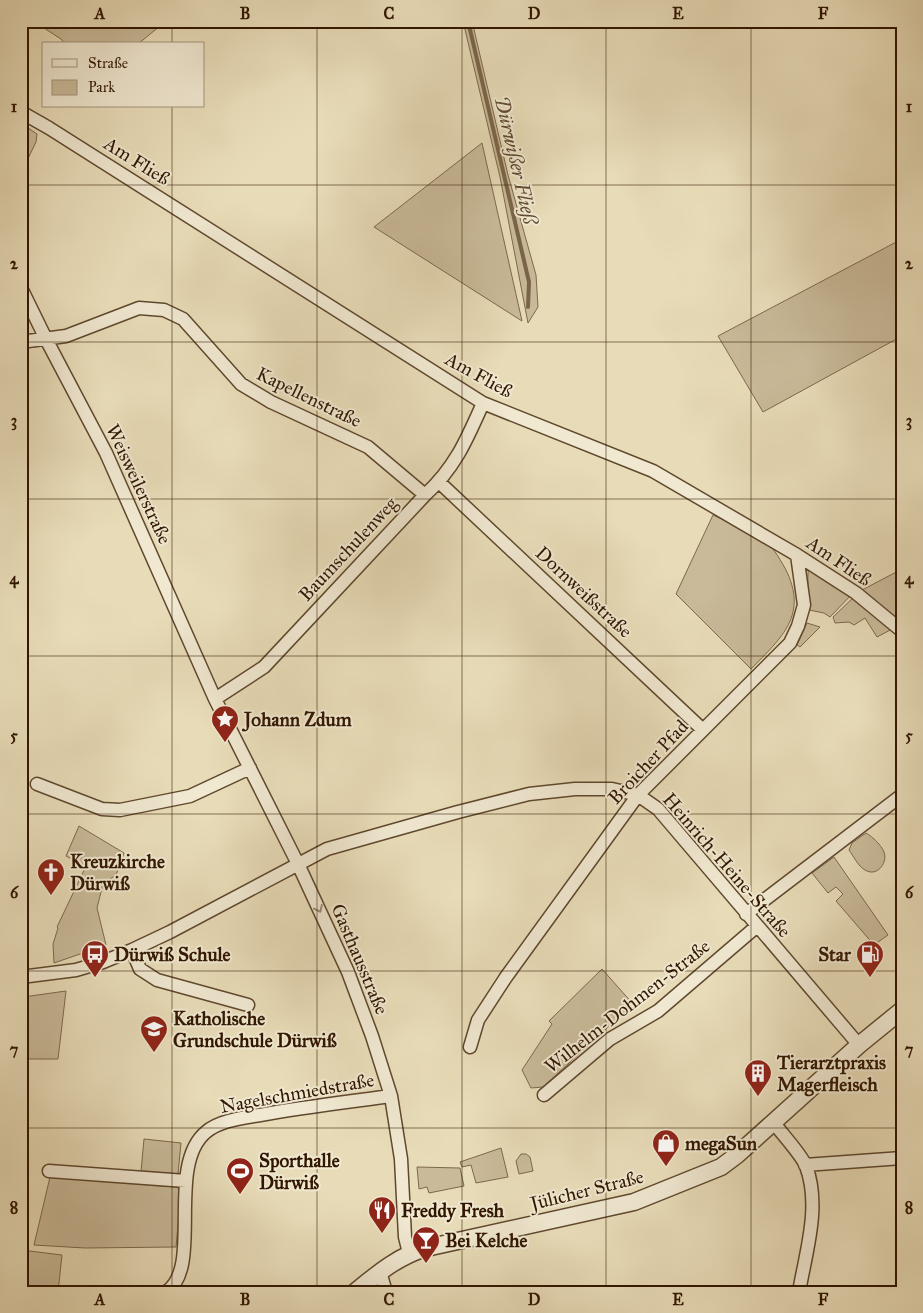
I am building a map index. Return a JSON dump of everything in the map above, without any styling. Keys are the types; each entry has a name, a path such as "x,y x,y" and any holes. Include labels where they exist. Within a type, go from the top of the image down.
{"street":[{"name":"Am Fließ","path":"21,112 482,403 653,471 797,555 856,593 902,631"},
{"name":"Weisweilerstraße","path":"21,288 106,453 215,700"},
{"name":"Kapellenstraße","path":"21,342 66,336 139,308 164,310 183,319 241,384 271,402 368,447 425,495"},
{"name":"Baumschulenweg","path":"215,700 264,667 425,495 440,482 462,451 482,403"},
{"name":"Dornweißstraße","path":"440,482 703,730"},
{"name":"Broicher Pfad","path":"470,1047 478,1020 506,977 638,795 790,643 798,626 804,605 797,555"},
{"name":"Gasthausstraße","path":"215,700 298,864 348,972 372,1036 391,1096 401,1158 405,1237 409,1253"},
{"path":"37,784 102,809 120,810 190,796 250,768"},
{"name":"Heinrich-Heine-Straße","path":"21,977 76,970 132,950 327,850 529,794 575,789 612,789 638,795 658,810 756,927 859,1045"},
{"path":"746,914 902,795"},
{"name":"Wilhelm-Dohmen-Straße","path":"544,1095 610,1039 658,1011 756,927"},
{"path":"132,950 140,969 157,980 248,1005"},
{"name":"Jülicher Straße","path":"355,1292 396,1260 409,1253 634,1202 721,1167 737,1155 859,1045 902,1010"},
{"name":"Nagelschmiedstraße","path":"166,1292 175,1284 181,1268 184,1250 186,1181 196,1144 206,1132 221,1124 288,1110 391,1096"},
{"path":"774,1122 805,1165 813,1195 812,1217 799,1292"},
{"path":"805,1165 902,1158"},
{"path":"49,1171 186,1181"},
{"path":"380,1272 386,1292"}],"green space":[{"path":"33,21 166,21 140,42 63,42"},
{"path":"463,21 472,21 508,175 536,275 538,307 528,323 500,177"},
{"path":"21,123 37,134 36,142 21,173"},
{"path":"482,143 522,321 374,227"},
{"path":"902,239 902,336 763,412 718,336"},
{"path":"713,515 749,532 772,547 785,568 792,585 793,612 789,624 773,646 751,669 676,594"},
{"path":"809,569 852,594 830,617 824,613 809,610"},
{"path":"902,569 902,626 862,590"},
{"path":"855,596 894,628 877,637 865,618 854,625 849,622 835,623 833,617"},
{"path":"807,623 820,627 800,647 797,645"},
{"path":"79,826 124,853 116,875 103,884 97,908 106,945 54,963 53,944 57,927 86,866 66,856"},
{"path":"866,833 881,847 885,856 883,864 875,872 867,871 862,867 849,850 852,843"},
{"path":"834,857 888,935 874,945 836,901 843,894 836,887 828,893 812,873"},
{"path":"602,969 633,1004 543,1087 531,1088 522,1070 552,1024 549,1021"},
{"path":"66,991 58,1059 21,1059 21,996"},
{"path":"144,1139 181,1143 178,1174 141,1171"},
{"path":"501,1148 508,1177 476,1183 471,1165 462,1167 460,1162"},
{"path":"521,1154 526,1154 530,1157 533,1171 519,1174 516,1161"},
{"path":"417,1167 460,1168 464,1186 429,1193 427,1187 419,1189"},
{"path":"50,1177 176,1187 181,1190 176,1247 85,1248 34,1245"},
{"path":"21,1250 62,1255 58,1292 21,1292"}],"waterway":[{"name":"Dürwißer Fließ","path":"468,21 529,282 528,307"}],"place":[{"name":"Johann Zdum","path":"225,743"},
{"name":"Kreuzkirche Dürwiß","path":"51,896"},
{"name":"Dürwiß Schule","path":"95,978"},
{"name":"Star","path":"870,978"},
{"name":"Katholische Grundschule Dürwiß","path":"154,1053"},
{"name":"Tierarztpraxis Magerfleisch","path":"758,1097"},
{"name":"megaSun","path":"666,1167"},
{"name":"Sporthalle Dürwiß","path":"240,1195"},
{"name":"Freddy Fresh","path":"382,1234"},
{"name":"Bei Kelche","path":"426,1264"}]}
